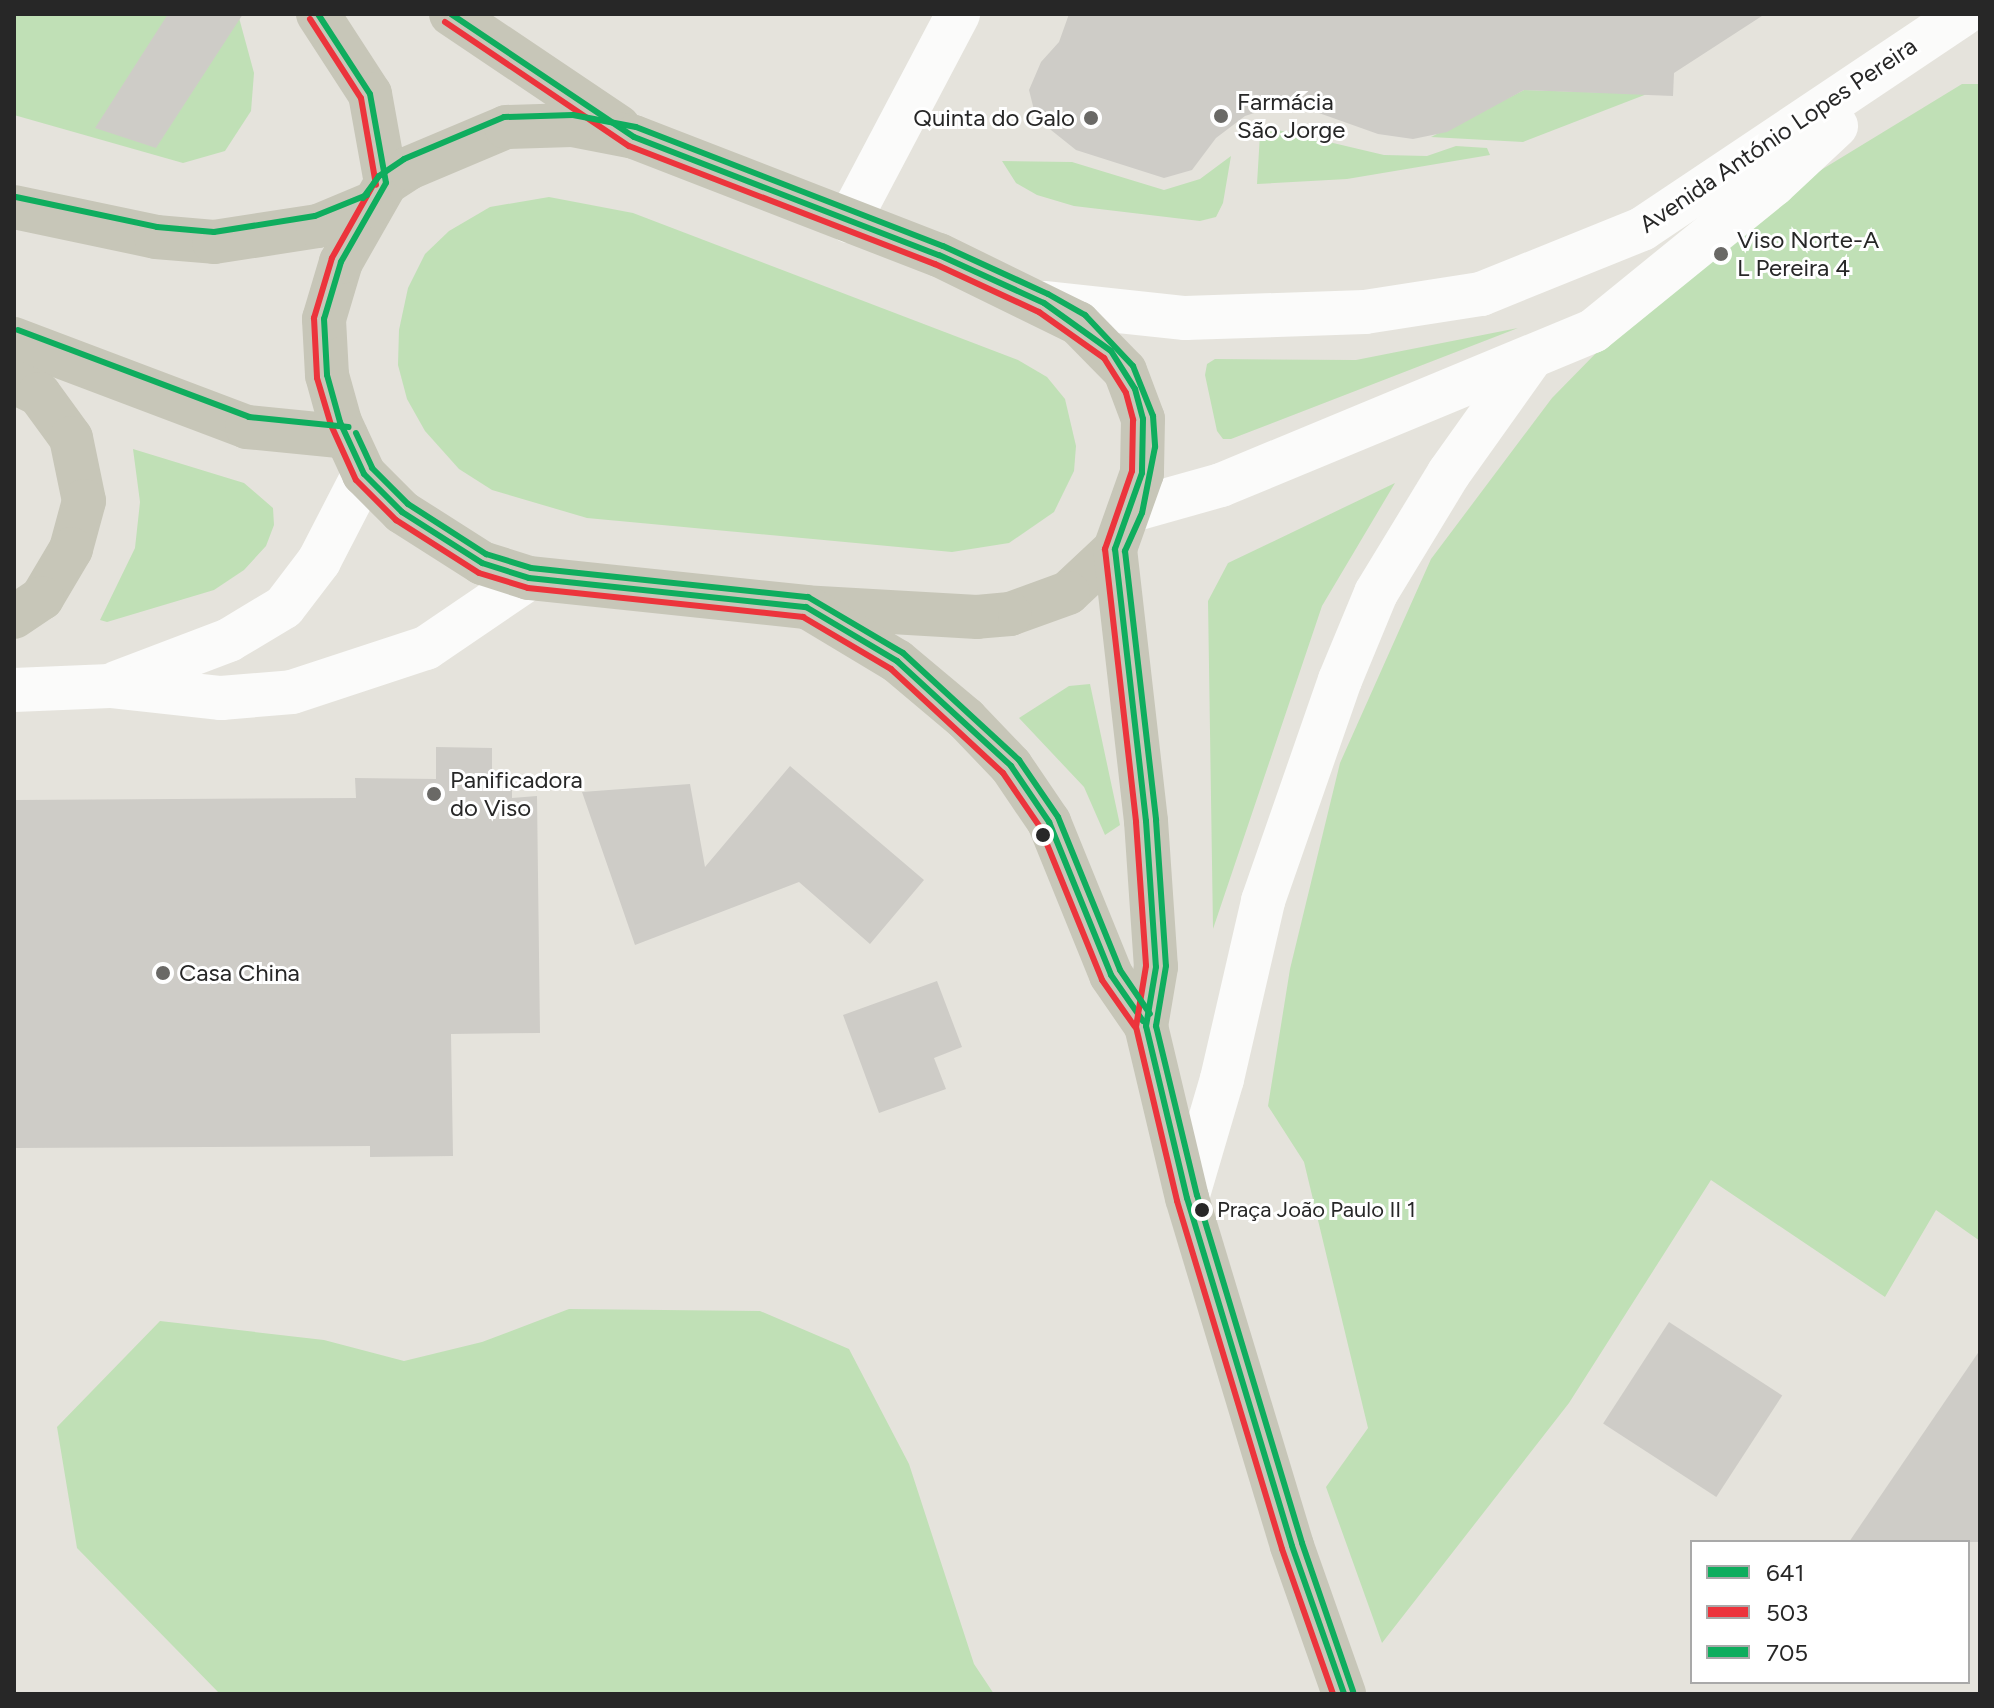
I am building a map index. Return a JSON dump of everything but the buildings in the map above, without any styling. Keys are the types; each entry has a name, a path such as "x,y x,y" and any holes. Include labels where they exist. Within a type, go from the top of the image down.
{"main road":[{"path":"14,207 156,237 214,242 318,226 378,193 439,152 506,127 572,125 634,137 849,221 1044,303 1111,351 1135,389 1145,448 1132,510 1115,549 1068,593 1010,614 806,607 529,578 482,563 442,540 402,512 355,456 327,375 324,319 341,262 378,193 370,94 335,33 318,14"},
{"path":"451,14 634,137"},
{"path":"14,339 247,427 355,456"},
{"path":"14,382 39,394 71,438 84,501 71,549 42,598 14,617"},
{"path":"1115,549 1146,821 1156,967 1146,1026"},
{"path":"806,607 897,661 1011,766 1049,822 1111,975 1146,1026 1187,1198 1292,1546 1344,1694"}],"street":[{"path":"849,221 958,14"},
{"name":"Avenida António Lopes Pereira","path":"1044,303 1185,318 1365,312 1481,294 1642,229 1955,19"},
{"name":"Avenida António Lopes Pereira","path":"1132,510 1221,485 1593,331 1774,184 1955,19"},
{"path":"1187,1198 1222,1079 1263,901 1364,622 1449,473 1530,359"},
{"path":"110,686 229,640 284,607 319,561 355,456"},
{"path":"14,690 110,686 221,698 292,692 426,648 529,578"}],"green space":[{"path":"14,14 238,14 254,73 251,111 225,151 183,163 14,115"},
{"path":"1962,84 1980,84 1980,1241 1936,1210 1885,1297 1711,1180 1569,1403 1382,1643 1326,1487 1368,1428 1304,1162 1268,1106 1290,969 1340,763 1431,559 1552,398 1648,300 1762,206"},
{"path":"1524,90 1647,94 1523,142 1431,137"},
{"path":"1278,130 1384,155 1427,156 1456,146 1487,148 1490,155 1347,179 1257,184 1260,134"},
{"path":"1231,156 1223,203 1216,217 1200,221 1074,206 1037,195 1016,183 1002,161 1072,162 1164,190 1200,179"},
{"path":"549,197 633,213 1018,360 1047,377 1065,399 1076,446 1074,471 1054,512 1009,543 952,552 587,518 492,490 459,469 425,431 407,399 398,365 399,330 408,288 425,254 449,231 490,207"},
{"path":"1518,328 1231,439 1223,439 1217,431 1205,375 1207,364 1215,359 1356,360"},
{"path":"133,449 244,483 273,508 274,525 266,546 244,570 214,590 107,622 100,620 135,548 140,502"},
{"path":"1395,483 1322,606 1213,929 1208,601 1228,563"},
{"path":"1090,684 1120,825 1105,835 1084,787 1019,718 1069,686"},
{"path":"569,1309 760,1311 849,1349 909,1464 974,1664 994,1694 220,1694 77,1548 57,1427 160,1321 324,1340 404,1361 482,1342"}],"transit line":[{"name":"641","path":"318,14 370,94 386,183"},
{"name":"641","path":"451,14 634,137 939,255 1044,303 1111,351 1135,389 1143,419 1142,473 1115,549 1146,821 1156,967 1146,1026 1187,1198 1292,1546 1344,1694"},
{"name":"503","path":"310,19 361,98 376,185"},
{"name":"503","path":"445,22 629,146 935,264 1039,312 1104,358 1126,393 1133,420 1132,471 1105,549 1136,822 1146,966 1136,1027 1177,1201 1282,1549 1333,1694"},
{"name":"705","path":"363,198 379,176 404,159 504,117 573,115 636,127 943,246 1048,294 1085,315 1133,366 1153,416 1155,447 1142,513 1125,551 1156,820 1166,966 1156,1026 1197,1195 1302,1543 1353,1691"},
{"name":"503","path":"377,178 332,258 314,318 317,378 331,425 356,480 396,520 479,573 528,588 803,617 891,669 1003,773 1040,827 1102,980 1135,1027"},
{"name":"641","path":"386,183 341,262 324,319 327,375 340,422 364,474 402,512 482,563 529,578 806,607 897,661 1011,766 1049,822 1111,975 1143,1021"},
{"name":"705","path":"16,197 157,227 214,232 315,216 367,195"},
{"name":"705","path":"18,330 249,417 348,427"},
{"name":"705","path":"356,433 372,468 408,504 486,554 531,568 808,597 903,653 1019,760 1058,817 1120,970 1150,1014"}],"place":[{"name":"Farmácia São Jorge","path":"1221,116"},
{"name":"Quinta do Galo","path":"1091,118"},
{"name":"Viso Norte-A L Pereira 4","path":"1721,254"},
{"name":"Panificadora do Viso","path":"434,794"},
{"name":"Casa China","path":"163,973"},
{"name":"Praça João Paulo II 1","path":"1202,1210"}]}
